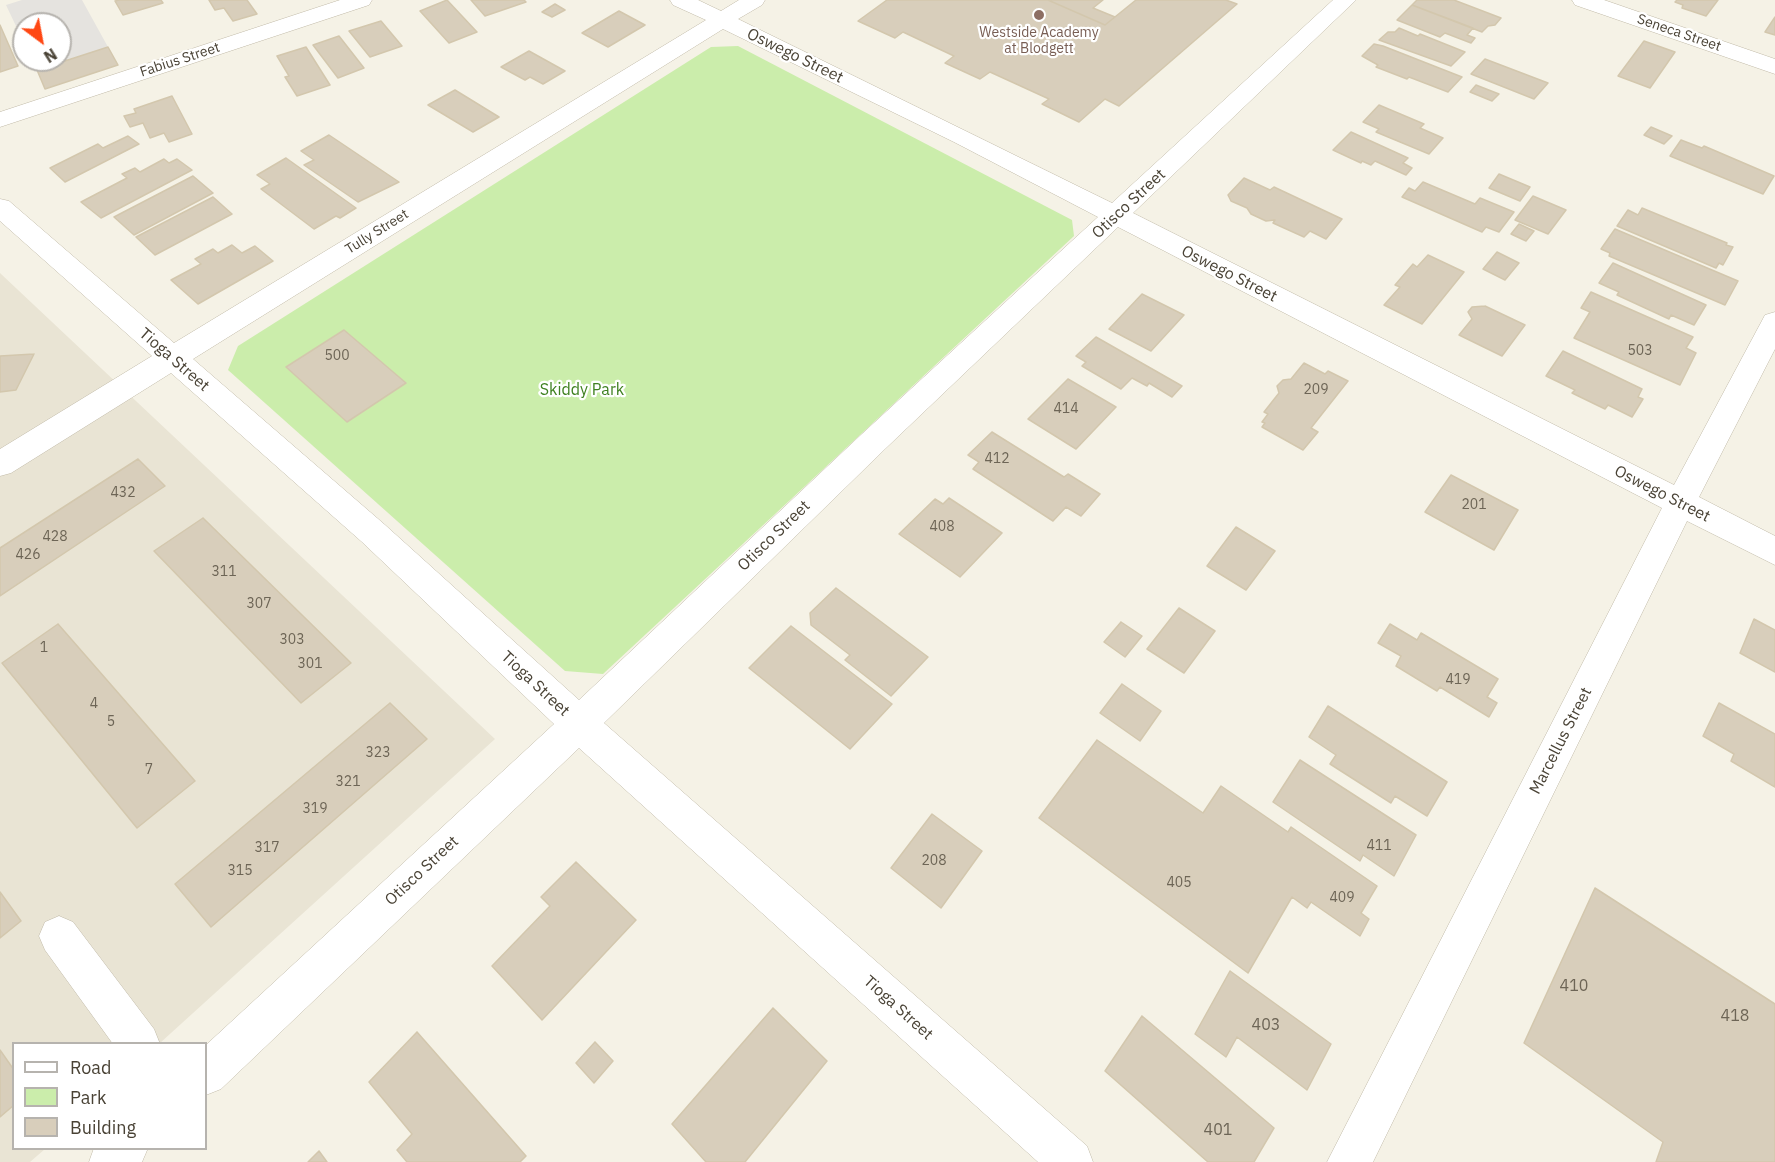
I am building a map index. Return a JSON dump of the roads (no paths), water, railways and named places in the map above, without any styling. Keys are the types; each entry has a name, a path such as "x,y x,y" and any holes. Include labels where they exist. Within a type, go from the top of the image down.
{"street":[{"name":"Fabius Street","path":"0,120 361,0"},
{"name":"Oswego Street","path":"681,0 962,137 1115,217 1775,551"},
{"name":"Tully Street","path":"0,464 81,412 754,0"},
{"name":"Otisco Street","path":"207,1073 579,724 874,441 1345,0"},
{"name":"Seneca Street","path":"1583,0 1775,67"},
{"name":"Tioga Street","path":"0,207 373,533 579,724 1071,1162"},
{"name":"Marcellus Street","path":"1349,1162 1680,503 1775,322"},
{"path":"59,936 138,1042"},
{"path":"111,1162 125,1150"}],"place":[{"name":"Westside Academy at Blodgett","path":"1039,15"}],"park label":[{"name":"Skiddy Park","path":"582,390"}]}
